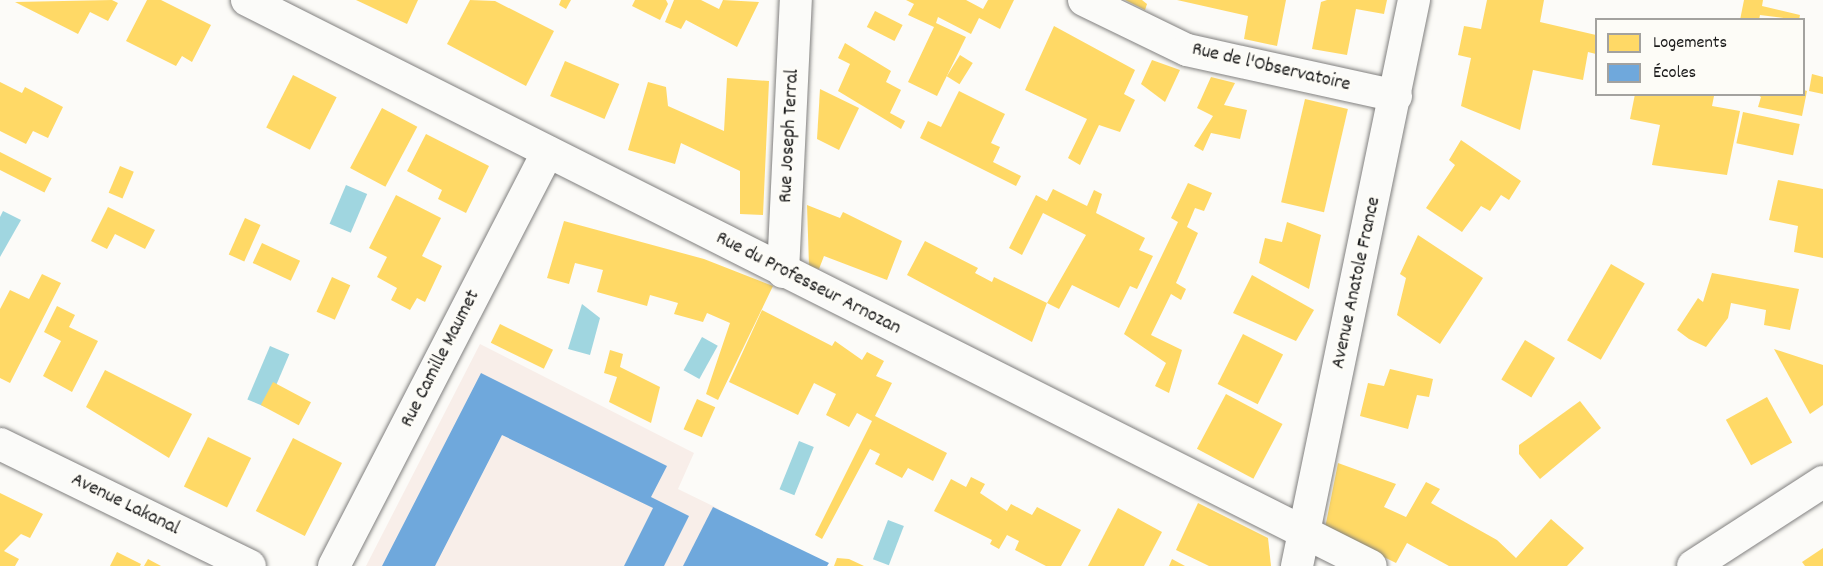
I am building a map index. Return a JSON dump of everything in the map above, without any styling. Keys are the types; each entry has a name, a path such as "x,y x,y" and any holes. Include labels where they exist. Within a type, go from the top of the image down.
{"street":[{"name":"Rue du Professeur Arnozan","path":"246,0 1371,566"},
{"name":"Rue Joseph Terral","path":"783,272 796,0"},
{"name":"Rue de l'Observatoire","path":"1084,0 1187,50 1396,96"},
{"name":"Avenue Anatole France","path":"1297,566 1396,96 1414,0"},
{"name":"Rue Camille Maumet","path":"334,566 548,152"},
{"name":"Avenue Lakanal","path":"0,444 250,566"},
{"path":"1693,566 1823,482"}],"shaded area":[{"path":"480,344 694,453 678,489 719,509 693,566 366,566"}],"water":[{"path":"346,185 367,194 351,233 330,224"},
{"path":"3,211 21,220 0,257 0,217"},
{"path":"582,304 600,318 590,355 568,349"},
{"path":"702,337 718,346 699,379 684,370"},
{"path":"270,346 289,354 267,408 247,399"},
{"path":"799,441 814,447 794,495 780,489"},
{"path":"888,520 904,526 889,565 873,559"}],"building: Logements":[{"path":"112,0 118,3 108,21 90,12 78,34 15,2"},
{"path":"147,0 161,0 211,25 192,62 182,56 176,66 126,41"},
{"path":"356,0 418,0 407,24"},
{"path":"470,0 495,1 554,31 526,86 447,44"},
{"path":"561,0 571,0 566,9 559,5"},
{"path":"635,0 666,0 668,4 660,20 632,6"},
{"path":"674,0 701,0 719,9 723,0 759,2 737,47 686,20 681,29 665,22"},
{"path":"906,0 966,0 983,9 988,0 1014,0 1000,29 979,18 971,34 938,17 936,23 966,37 937,96 908,82 934,27 908,15 914,4"},
{"path":"1125,0 1142,0 1147,4 1145,10"},
{"path":"1177,0 1286,0 1277,46 1244,39 1248,16"},
{"path":"1327,0 1387,0 1384,14 1356,9 1347,55 1312,49 1321,2"},
{"path":"1487,0 1544,0 1540,22 1595,35 1595,54 1588,52 1583,80 1533,70 1520,130 1461,106 1471,58 1458,55 1464,26 1481,29"},
{"path":"1744,0 1763,0 1762,6 1800,15 1799,18 1760,15 1759,18 1740,18"},
{"path":"875,11 903,25 894,41 867,27"},
{"path":"1054,26 1135,70 1124,94 1135,100 1120,132 1099,125 1080,165 1068,158 1087,119 1025,90"},
{"path":"845,43 891,71 886,82 901,90 890,113 905,121 901,129 838,91 850,64 838,58"},
{"path":"960,55 973,63 959,84 947,76"},
{"path":"1152,60 1180,70 1165,102 1141,84"},
{"path":"565,61 619,84 604,119 550,96"},
{"path":"1812,74 1823,77 1823,94 1809,91"},
{"path":"293,75 337,97 310,150 266,128"},
{"path":"1211,77 1235,83 1224,105 1247,110 1240,139 1211,133 1203,151 1194,146 1213,116 1197,108"},
{"path":"727,78 769,81 763,215 740,214 740,171 681,143 675,164 628,150 648,82 666,87 668,106 724,131"},
{"path":"0,82 22,93 25,87 63,107 48,138 33,131 26,144 0,131"},
{"path":"820,89 859,108 839,150 817,139"},
{"path":"1805,90 1807,91 1802,116 1758,107 1759,96 1805,96"},
{"path":"959,91 1005,114 991,143 1000,147 993,162 1021,176 1016,186 920,138 928,121 941,127"},
{"path":"1635,96 1714,96 1712,106 1740,111 1727,175 1652,165 1660,125 1630,119"},
{"path":"1305,99 1348,109 1324,212 1281,202"},
{"path":"382,108 417,127 385,187 350,168"},
{"path":"1743,112 1800,124 1793,155 1736,143"},
{"path":"426,134 489,166 466,213 438,199 442,190 407,171"},
{"path":"1461,140 1521,181 1509,200 1501,195 1490,211 1481,206 1462,232 1426,208 1455,165 1449,160"},
{"path":"0,152 52,178 44,193 0,170"},
{"path":"120,166 134,172 122,199 109,193"},
{"path":"1778,180 1823,189 1823,258 1794,252 1798,226 1769,220"},
{"path":"1188,183 1212,193 1204,211 1195,208 1187,227 1198,233 1176,283 1186,289 1181,300 1171,294 1151,335 1182,350 1169,393 1155,386 1166,363 1124,334 1178,222 1171,218"},
{"path":"1053,189 1087,206 1094,190 1102,194 1096,213 1145,238 1139,250 1153,256 1137,289 1130,286 1119,308 1072,285 1059,309 1047,303 1086,235 1043,213 1022,255 1009,248 1036,195 1047,201"},
{"path":"396,195 441,218 422,256 442,266 425,302 417,298 410,310 391,300 397,288 377,277 387,257 369,248"},
{"path":"807,205 840,218 843,212 902,241 887,280 824,256 819,269 809,266"},
{"path":"108,207 155,230 145,249 115,234 107,249 91,241"},
{"path":"245,218 261,225 244,261 229,255"},
{"path":"564,221 704,259 773,286 718,400 706,394 730,323 707,313 703,322 674,314 678,303 650,295 647,306 597,292 603,270 575,263 569,284 547,278"},
{"path":"1287,222 1321,235 1309,289 1259,263 1265,238 1282,242"},
{"path":"1418,235 1483,278 1440,344 1397,315 1406,278 1400,274"},
{"path":"925,241 978,268 975,273 992,282 994,277 1047,303 1032,342 907,275"},
{"path":"262,243 300,261 291,281 253,263"},
{"path":"1611,264 1645,284 1601,360 1567,340"},
{"path":"1712,273 1799,289 1790,330 1764,325 1766,310 1731,303 1728,318 1706,347 1689,339 1677,330 1698,298 1703,302"},
{"path":"42,274 61,283 10,383 0,378 0,309 10,290 29,299"},
{"path":"1252,275 1314,310 1296,341 1233,313"},
{"path":"332,277 350,285 335,320 317,312"},
{"path":"57,306 75,315 69,327 98,341 72,392 43,376 61,341 44,332"},
{"path":"762,310 832,346 835,341 862,360 867,352 884,361 876,376 892,383 875,416 947,453 933,481 908,468 902,478 875,464 880,454 870,449 822,539 815,535 872,421 857,413 849,427 826,415 836,394 814,383 798,415 729,382"},
{"path":"500,324 553,350 544,369 491,343"},
{"path":"1243,334 1283,354 1258,404 1218,384"},
{"path":"1525,340 1555,358 1531,397 1501,379"},
{"path":"1774,349 1823,365 1823,405 1810,414"},
{"path":"610,350 623,354 620,367 660,387 651,423 609,402 617,377 604,373"},
{"path":"1390,369 1433,379 1429,397 1417,395 1408,429 1360,416 1368,383 1384,386"},
{"path":"105,370 192,414 169,458 86,407"},
{"path":"273,382 311,402 299,425 261,405"},
{"path":"1226,394 1283,424 1253,479 1197,449"},
{"path":"1767,397 1792,442 1751,465 1726,420"},
{"path":"697,399 715,407 702,437 684,429"},
{"path":"1580,401 1601,428 1540,479 1519,454 1519,445"},
{"path":"208,437 251,458 227,507 184,486"},
{"path":"293,438 342,463 305,536 256,511"},
{"path":"1338,463 1396,484 1384,507 1406,517 1426,482 1440,489 1431,503 1497,540 1516,558 1551,519 1584,548 1567,566 1449,566 1407,543 1396,563 1325,528"},
{"path":"971,477 985,484 980,493 1007,511 1011,504 1032,515 1037,507 1081,530 1061,566 1046,566 1015,550 1019,541 1007,535 999,549 990,544 992,540 934,511 951,479 966,487"},
{"path":"0,493 43,514 30,538 21,534 4,551 19,559 15,566 0,566"},
{"path":"1198,503 1268,538 1271,566 1209,566 1176,550"},
{"path":"1118,508 1162,532 1144,566 1088,566"},
{"path":"1823,548 1823,566 1805,566 1802,562"},
{"path":"117,552 141,564 140,566 110,566"},
{"path":"837,558 849,559 864,566 834,566"},
{"path":"148,559 161,566 144,566"},
{"path":"1172,559 1185,566 1169,566"}],"building: Écoles":[{"path":"481,373 667,466 651,497 689,516 664,566 624,566 653,508 502,435 435,566 382,566"},
{"path":"713,507 829,563 827,566 683,566"}]}
